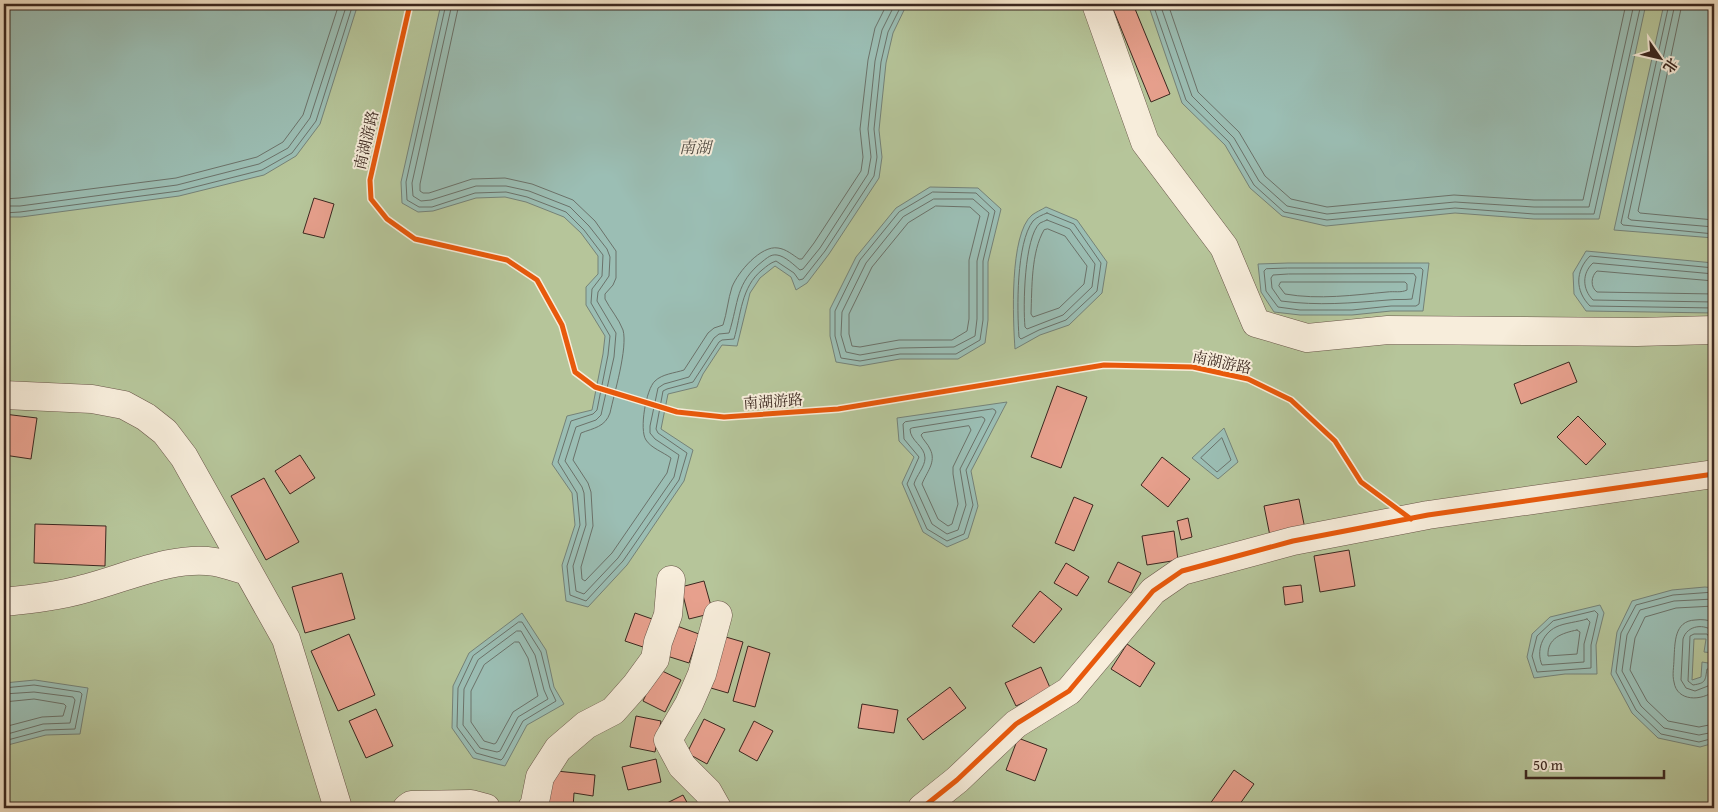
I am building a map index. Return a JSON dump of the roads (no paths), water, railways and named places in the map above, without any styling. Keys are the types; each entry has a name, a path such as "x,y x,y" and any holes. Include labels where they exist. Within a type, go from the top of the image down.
{"street":[{"path":"1096,4 1145,142 1224,247 1256,323 1307,338 1388,330 1637,332 1714,330"},
{"path":"4,395 92,399 124,405 146,417 165,432 184,457 286,639 338,808"},
{"path":"922,808 957,780 1016,724 1069,691 1153,591 1182,571 1294,541 1428,515 1714,474"},
{"path":"4,602 40,598 86,589 153,568 189,561 214,562 248,570"},
{"path":"532,808 534,807 540,777 558,749 586,725 614,710 655,659 658,642 668,616 671,580"},
{"path":"718,614 702,674 689,704 668,740 682,766 708,792 718,808"},
{"path":"407,808 411,805 471,804 486,808"}],"water":[{"path":"4,4 358,4 320,124 296,156 264,175 179,196 21,217 4,217"},
{"name":"南湖","path":"441,4 907,4 893,33 886,63 879,130 882,157 879,178 829,254 807,283 796,290 791,277 775,266 760,278 750,293 737,346 722,345 697,387 668,394 661,429 693,450 684,481 627,565 588,607 566,601 562,565 575,525 572,493 552,464 567,416 592,410 605,336 586,305 586,287 598,274 598,256 581,233 564,217 526,202 505,197 476,198 433,211 418,212 402,203 401,182"},
{"path":"1148,4 1646,4 1599,219 1534,219 1455,213 1326,226 1282,216 1250,188 1225,145 1182,103"},
{"path":"1664,4 1714,4 1714,238 1614,230"},
{"path":"930,187 978,188 1001,209 988,262 988,320 985,343 958,359 900,359 860,366 836,362 830,336 830,309 856,257 896,208"},
{"path":"1046,207 1077,220 1107,262 1102,293 1069,325 1040,335 1015,349 1013,299 1019,240 1025,225 1032,215"},
{"path":"1586,251 1714,263 1714,313 1586,311 1574,294 1573,273"},
{"path":"1429,263 1423,311 1391,311 1352,315 1300,315 1274,312 1261,292 1258,264"},
{"path":"1007,402 971,471 978,506 968,538 947,547 923,532 902,483 914,457 899,441 897,418"},
{"path":"1224,428 1238,462 1218,479 1192,458"},
{"path":"1714,588 1714,653 1704,652 1706,639 1694,639 1692,680 1701,677 1702,662 1714,664 1714,743 1700,747 1658,738 1632,713 1611,674 1617,632 1632,601 1672,590"},
{"path":"1600,605 1604,613 1596,645 1597,674 1565,674 1534,678 1527,657 1532,634 1550,617"},
{"path":"522,613 546,650 554,687 564,704 527,725 505,766 473,758 452,728 453,686 469,653"},
{"path":"35,680 88,688 80,734 46,735 4,746 4,683"}]}
